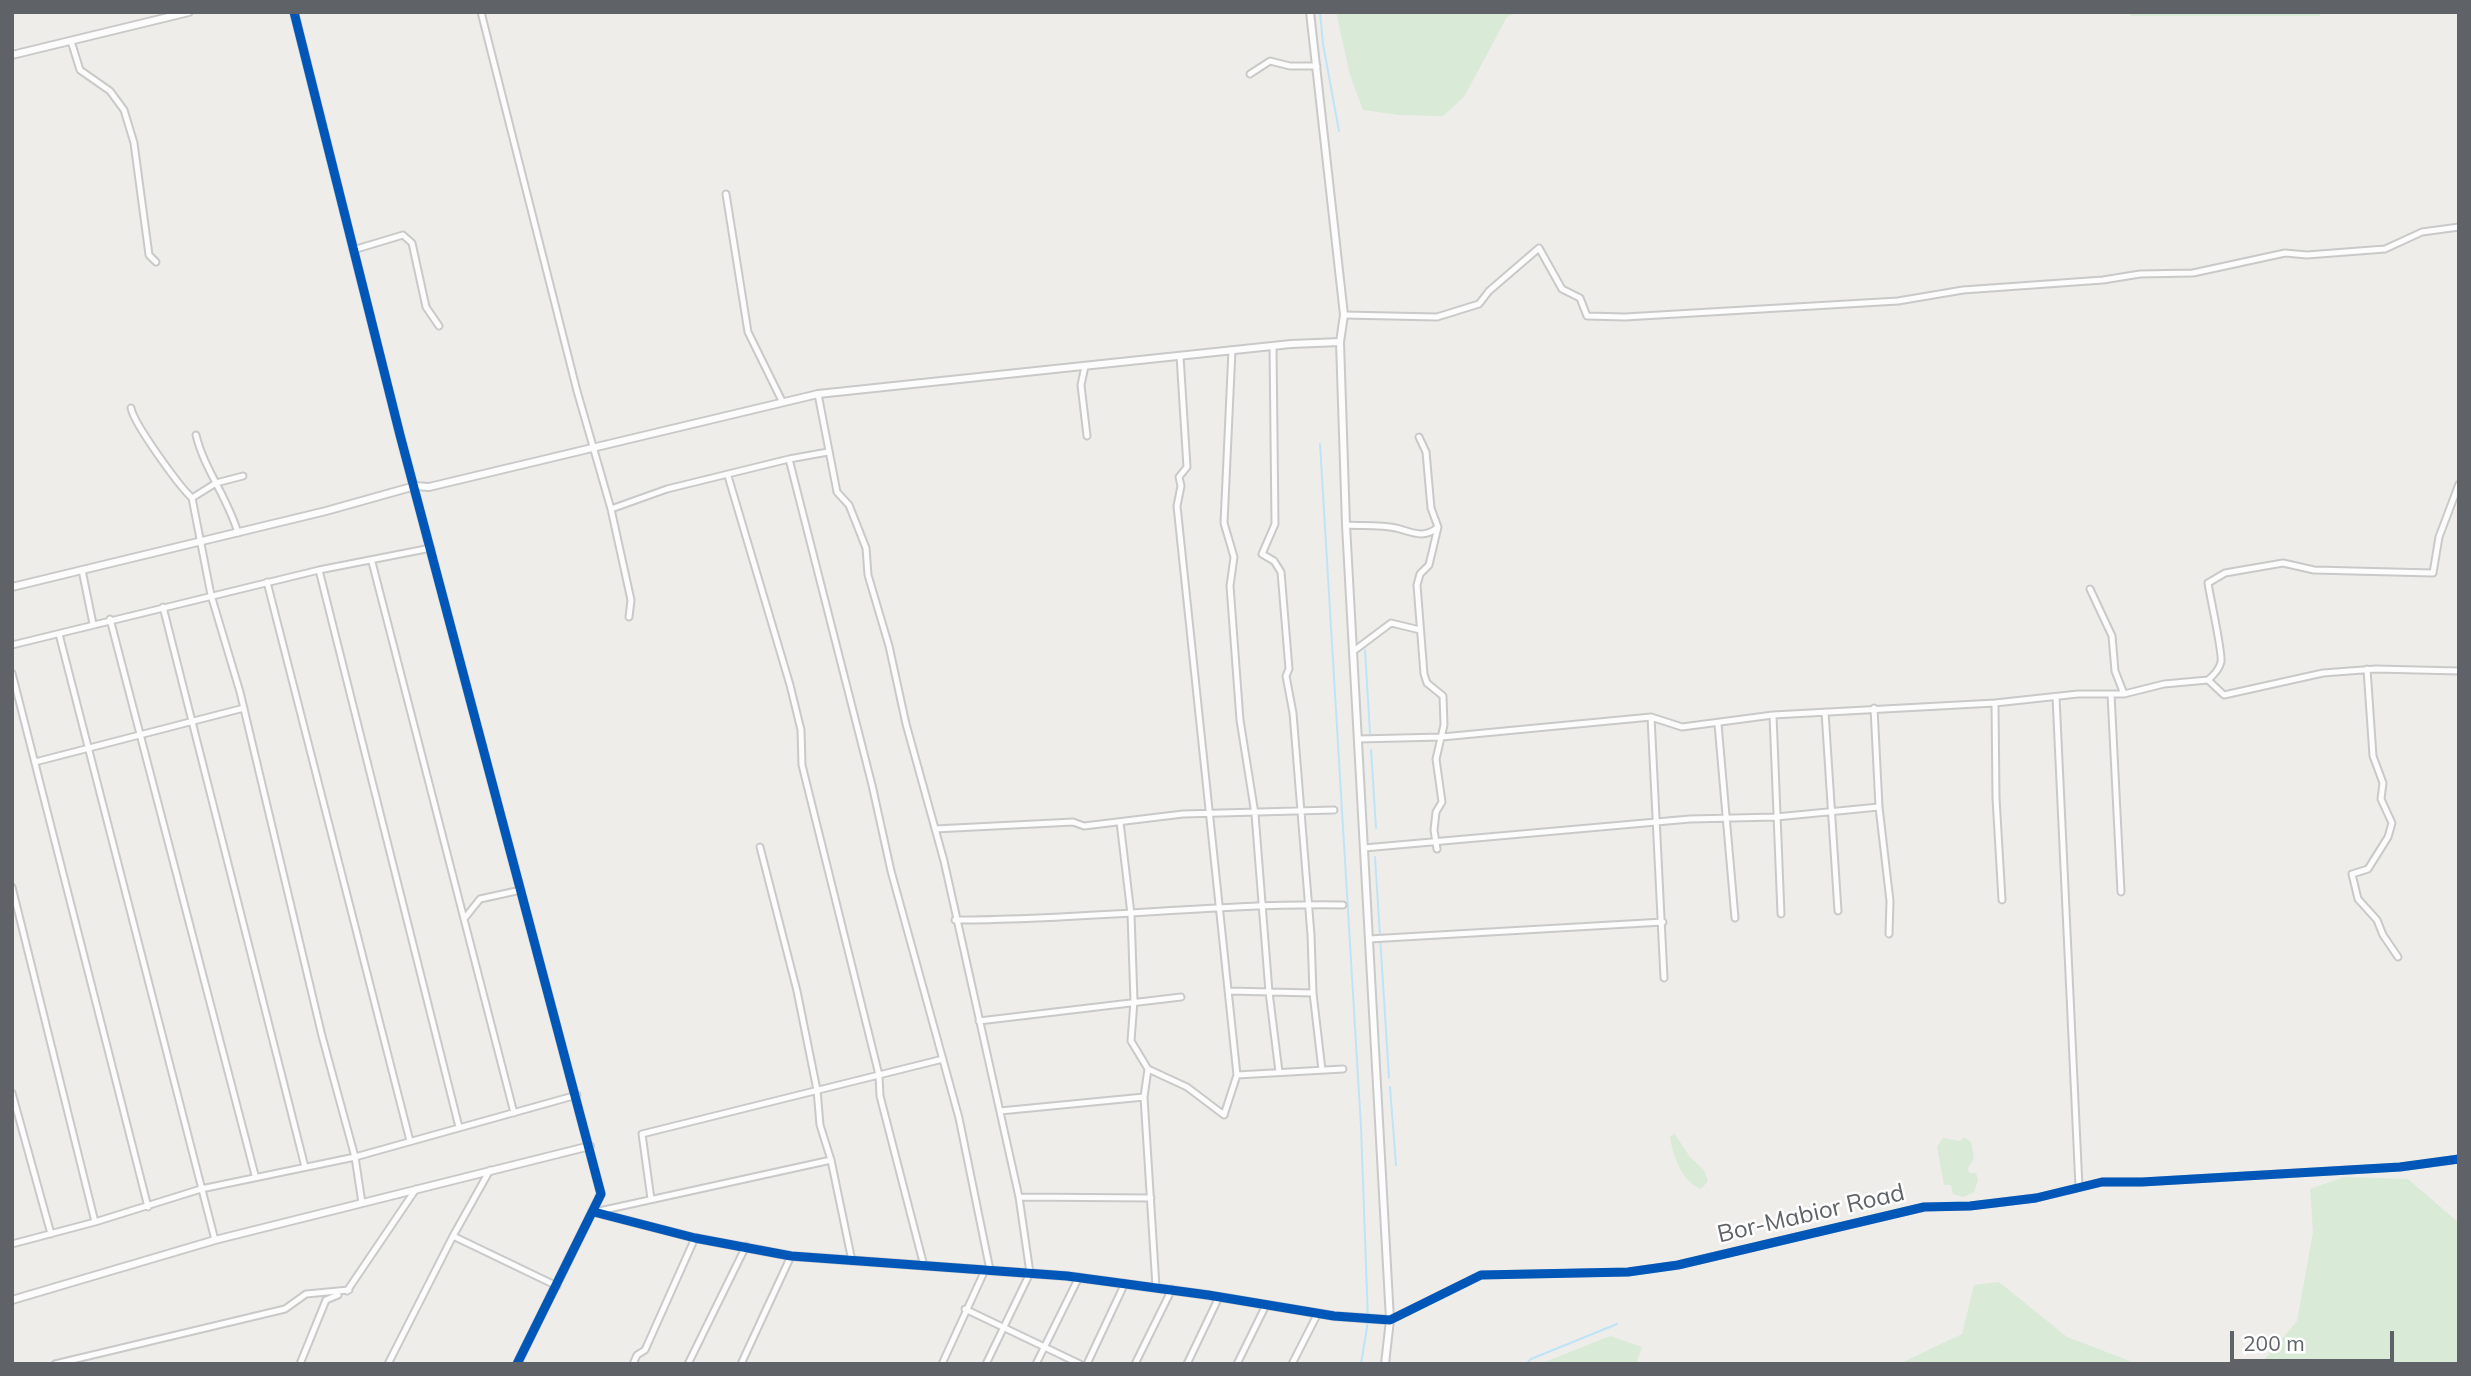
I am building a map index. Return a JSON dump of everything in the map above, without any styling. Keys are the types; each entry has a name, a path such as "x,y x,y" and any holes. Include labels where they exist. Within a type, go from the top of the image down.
{"street":[{"path":"12,55 189,12"},
{"path":"294,12 353,250 601,1194 517,1364"},
{"path":"481,12 611,509 631,600 629,617"},
{"path":"1310,12 1344,315 1340,342 1346,525 1390,1320 1385,1364"},
{"path":"71,41 80,70 110,91 124,110 134,143 149,256 156,262"},
{"path":"1250,74 1270,61 1290,66 1317,66"},
{"path":"726,194 748,332 782,401"},
{"path":"1344,315 1437,317 1479,304 1489,291 1539,248 1562,289 1580,298 1587,316 1625,317 1898,301 1963,290 2103,280 2140,274 2193,273 2285,253 2385,249 2422,232 2459,227"},
{"path":"353,250 403,235 412,243 426,307 439,326"},
{"path":"12,587 238,533 415,486 429,487 818,394 1273,346 1340,342"},
{"path":"1273,346 1275,524 1262,554 1274,561 1280,572 1289,669 1286,676 1293,713 1302,811 1313,993 1322,1070"},
{"path":"1232,351 1224,523 1234,557 1230,586 1240,720 1255,814 1261,906 1279,1072"},
{"path":"1120,822 1131,914 1134,1000 1132,1041 1148,1069 1187,1087 1224,1115 1237,1075 1177,506 1181,486 1179,477 1187,467 1180,356"},
{"path":"1085,366 1080,385 1087,436"},
{"path":"818,394 837,492 849,505 866,548 868,575 889,646 906,724 935,829 1019,1197 1030,1273 986,1364"},
{"path":"131,408 134,422 167,464 181,488 192,498 211,595 244,708 322,1036 355,1157 362,1203"},
{"path":"196,435 216,483 230,505 238,533"},
{"path":"1419,437 1426,452 1431,508 1438,527 1429,565 1420,574 1417,585 1427,683 1443,696 1442,737 1436,760 1442,802 1436,812 1437,849"},
{"path":"611,509 667,489 728,476 789,458 828,452"},
{"path":"789,458 872,785 891,871 959,1118 988,1270 965,1309 942,1364"},
{"path":"192,498 216,483 243,476"},
{"path":"728,476 790,685 801,730 802,765 879,1075 880,1096 924,1266"},
{"path":"1358,740 1442,737 1651,717 1682,727 1773,715 2124,694 2164,684 2208,681 2219,670 2222,656 2216,636 2208,583 2225,573 2283,563 2314,570 2433,573 2440,537 2459,484"},
{"path":"1346,525 1396,528 1411,535 1430,533 1438,527"},
{"path":"12,645 110,619 366,559 372,562 432,548"},
{"path":"372,562 514,1113"},
{"path":"82,570 93,624"},
{"path":"319,570 458,1127"},
{"path":"267,582 410,1141"},
{"path":"2090,589 2112,636 2116,671 2124,694"},
{"path":"163,607 305,1167"},
{"path":"110,619 255,1175"},
{"path":"1355,650 1391,623 1420,630"},
{"path":"59,634 215,1240"},
{"path":"2208,681 2224,695 2323,673 2367,669 2459,671"},
{"path":"2367,669 2373,756 2383,783 2381,799 2392,823 2388,837 2368,869 2352,874 2358,899 2377,920 2383,935 2398,957"},
{"path":"12,673 148,1207"},
{"path":"2111,695 2120,892"},
{"path":"2056,697 2078,1187"},
{"path":"1995,703 1996,798 2002,900"},
{"path":"35,762 244,708"},
{"path":"1874,708 1879,807 1890,901 1889,934"},
{"path":"1825,712 1838,911"},
{"path":"1773,715 1782,914"},
{"path":"1651,717 1664,978"},
{"path":"1718,724 1735,918"},
{"path":"1364,848 1584,831 1658,822 1725,817 1776,817 1879,807"},
{"path":"935,829 1120,822 1183,814 1335,810"},
{"path":"760,847 796,991 817,1090 820,1125 831,1160 852,1261"},
{"path":"12,887 95,1222"},
{"path":"464,919 480,900 521,890"},
{"path":"955,920 1131,914 1221,906 1343,905"},
{"path":"1369,939 1663,922"},
{"path":"1229,991 1313,993"},
{"path":"979,1021 1134,1000 1149,1002 1181,997"},
{"path":"651,1199 642,1134 943,1059"},
{"path":"1148,1069 1144,1097 1156,1287"},
{"path":"1237,1075 1343,1069"},
{"path":"12,1093 51,1234"},
{"path":"12,1244 148,1207 201,1189 255,1175 355,1157 577,1095"},
{"path":"1000,1111 1144,1097"},
{"path":"12,1300 215,1240 590,1146"},
{"name":"Bor-Mabior Road","path":"1390,1320 1481,1275 1628,1272 1678,1265 1924,1208 2036,1198 2078,1187 2122,1180 2142,1182 2400,1167 2459,1159"},
{"path":"594,1212 831,1160"},
{"path":"388,1364 453,1236 491,1170"},
{"path":"300,1364 326,1300 349,1290 416,1189"},
{"path":"1019,1197 1152,1198"},
{"path":"594,1212 695,1238 791,1256 1079,1277 1318,1313 1390,1320"},
{"path":"453,1236 557,1286"},
{"path":"633,1364 645,1350 695,1238"},
{"path":"688,1364 746,1246"},
{"path":"741,1364 791,1256"},
{"path":"1036,1364 1079,1277"},
{"path":"1087,1364 1125,1283"},
{"path":"1135,1364 1171,1289"},
{"path":"55,1364 285,1308 306,1294 349,1290"},
{"path":"1186,1364 1219,1297"},
{"path":"1237,1364 1266,1304"},
{"path":"965,1309 1080,1364"},
{"path":"1294,1363 1318,1313"}],"green space":[{"path":"1336,12 1518,12 1507,17 1464,97 1443,116 1400,115 1363,110 1350,75"},
{"path":"2127,12 2321,12 2319,16 2131,16"},
{"path":"1674,1133 1690,1157 1704,1170 1708,1181 1701,1189 1689,1181 1680,1168 1670,1137"},
{"path":"1964,1137 1971,1142 1974,1158 1968,1168 1969,1173 1976,1173 1978,1180 1974,1192 1963,1197 1953,1194 1951,1185 1944,1185 1937,1147 1943,1138 1960,1141"},
{"path":"2344,1177 2408,1179 2459,1223 2459,1364 2252,1364 2263,1361 2297,1321 2313,1232 2310,1189"},
{"path":"1999,1282 2067,1337 2138,1364 1899,1364 1962,1334 1974,1285"},
{"path":"1610,1336 1642,1347 1636,1364 1540,1364"}],"waterway":[{"path":"1320,12 1339,131"},
{"path":"1320,444 1361,1127 1368,1321 1361,1364"},
{"path":"1365,650 1370,733"},
{"path":"1371,750 1376,828"},
{"path":"1375,857 1389,1078"},
{"path":"1390,1087 1396,1165"},
{"path":"1526,1364 1531,1359 1617,1324"}],"cycle path":[{"path":"294,12 400,435 601,1194 517,1364"},
{"path":"594,1212 695,1238 791,1256 1067,1276 1208,1295 1334,1316 1390,1320 1481,1275 1628,1272 1678,1265 1924,1207 1970,1206 2036,1198 2102,1182 2400,1167 2459,1159"}]}
